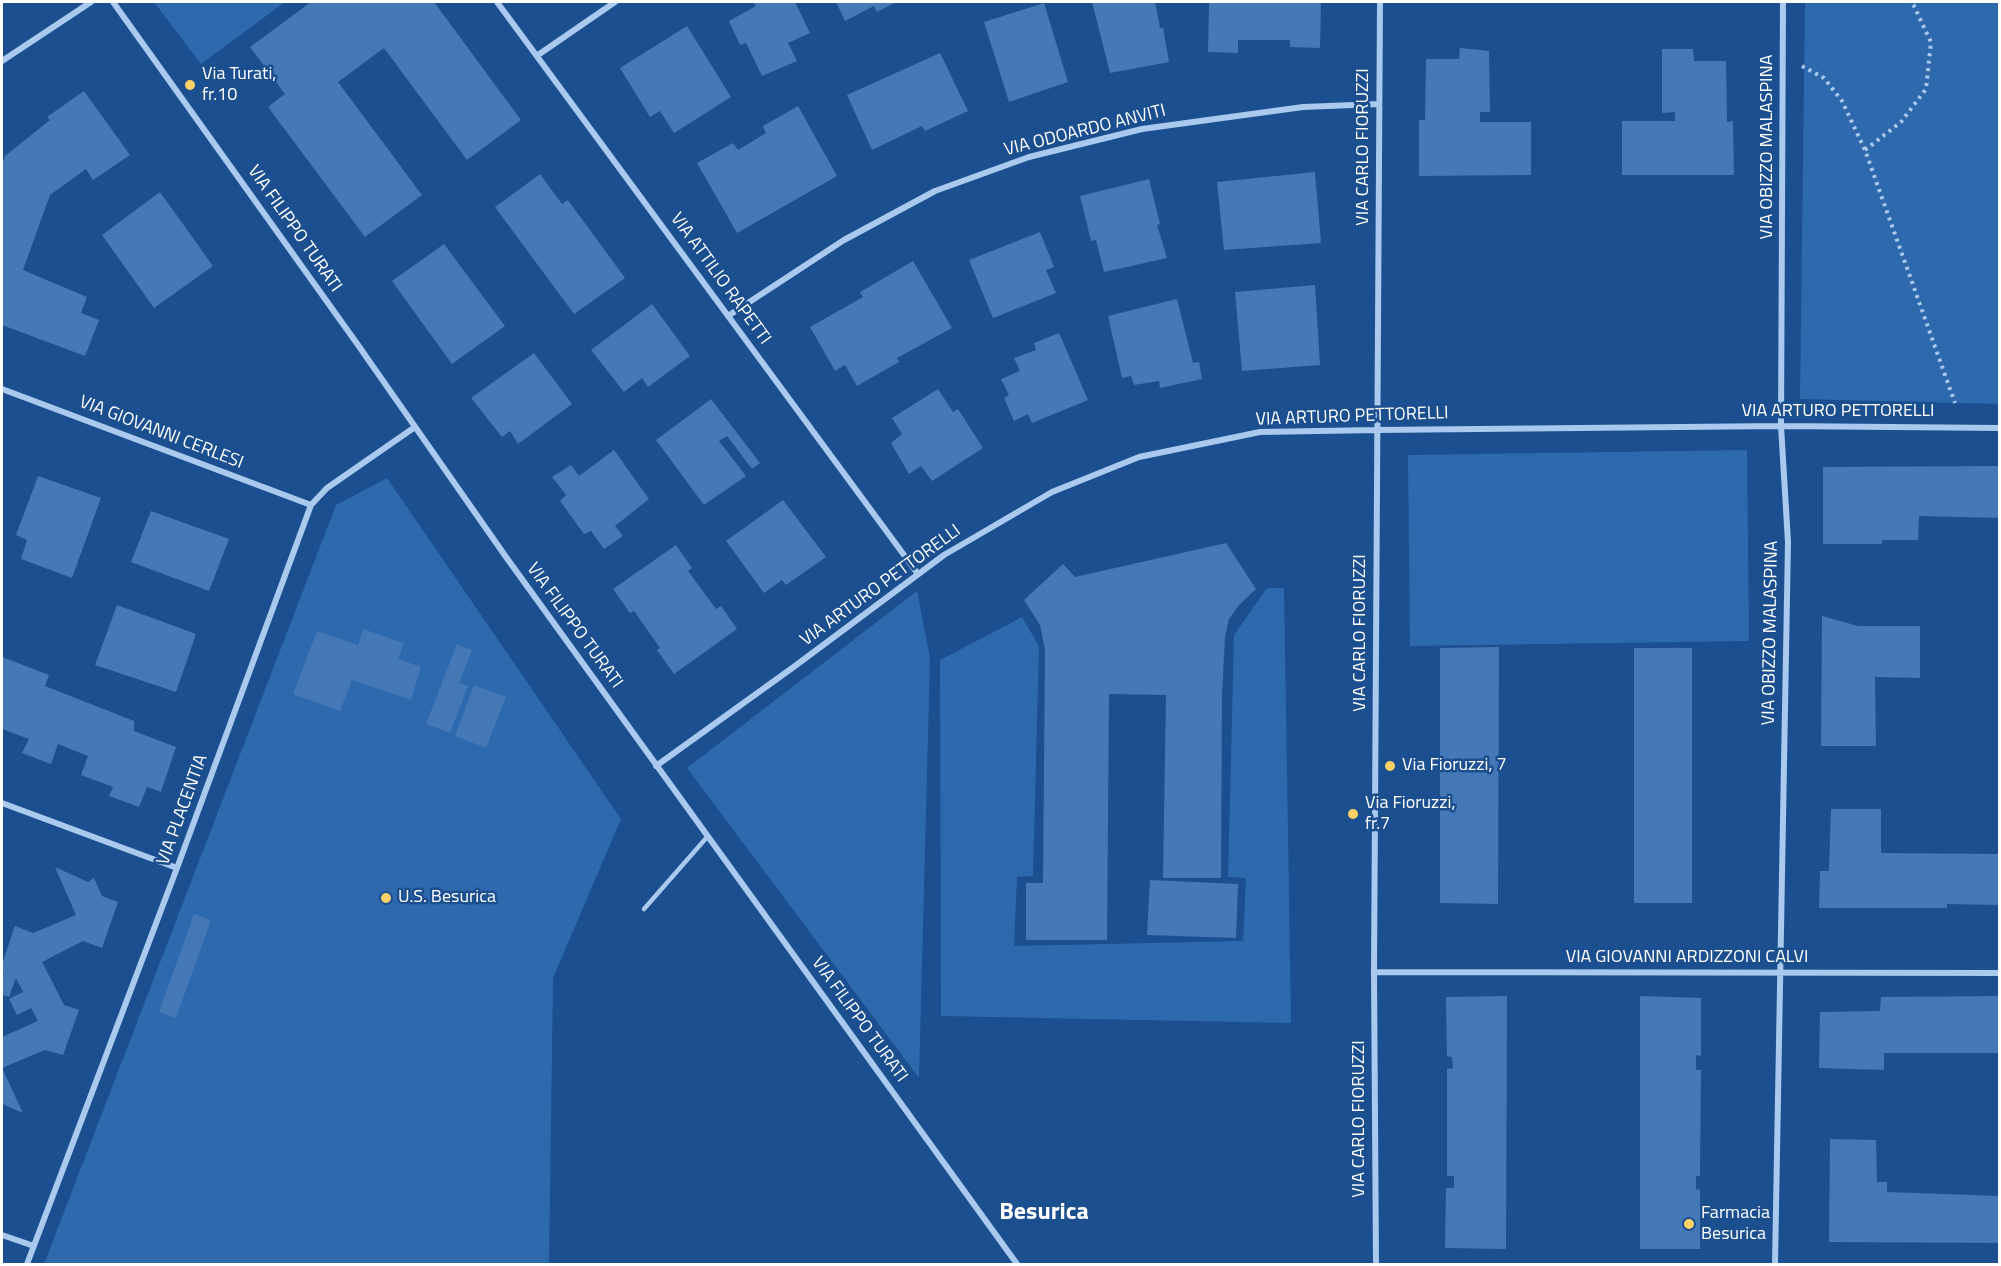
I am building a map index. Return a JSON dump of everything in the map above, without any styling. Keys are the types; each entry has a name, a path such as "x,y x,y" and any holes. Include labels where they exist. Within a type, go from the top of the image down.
{"street":[{"path":"2,61 91,2"},
{"name":"VIA FILIPPO TURATI","path":"113,2 506,557 1017,1264"},
{"name":"VIA ATTILIO RAPETTI","path":"497,2 918,574"},
{"path":"538,55 615,2"},
{"name":"VIA CARLO FIORUZZI","path":"1376,1264 1374,972 1380,2"},
{"name":"VIA OBIZZO MALASPINA","path":"1775,1264 1788,542 1781,426 1784,2"},
{"name":"VIA ODOARDO ANVITI","path":"728,316 844,240 935,191 1029,157 1142,129 1303,107 1379,104"},
{"name":"VIA GIOVANNI CERLESI","path":"2,389 311,505"},
{"name":"VIA ARTURO PETTORELLI","path":"656,766 944,555 1052,492 1139,457 1260,432 1781,426 2000,428"},
{"name":"VIA PLACENTIA","path":"27,1264 311,505 327,488 415,427"},
{"path":"2,803 177,868"},
{"name":"VIA GIOVANNI ARDIZZONI CALVI","path":"1374,972 2000,973"},
{"path":"2,1235 34,1246"}],"lane":[{"path":"644,909 708,836"}],"path":[{"path":"1865,150 1902,122 1926,89 1931,42 1910,2"},
{"path":"1783,56 1824,78 1842,101 1865,150 1955,403"}],"shaded area":[{"path":"154,2 285,2 201,64"},
{"path":"1805,2 1999,2 1999,404 1800,399"},
{"path":"1747,450 1749,641 1410,646 1408,455"},
{"name":"U.S. Besurica","path":"387,478 621,819 553,978 549,1264 44,1264 336,505"},
{"path":"1267,588 1284,588 1291,1023 941,1016 940,660 1022,617 1039,646 1033,876 1017,877 1014,946 1243,941 1246,878 1228,877 1234,635"},
{"path":"917,591 930,658 919,1078 687,768"}],"building":[{"path":"311,2 434,2 521,120 467,160 384,48 338,82 422,195 365,237 268,107 285,94 250,47"},
{"path":"753,2 795,2 810,33 788,43 797,61 762,76 746,43 740,45 729,21 756,6"},
{"path":"836,2 896,2 877,12 874,6 845,21"},
{"path":"1092,2 1155,2 1160,28 1163,28 1169,62 1110,73"},
{"path":"1209,2 1321,2 1320,48 1290,47 1290,40 1238,40 1238,53 1208,52"},
{"path":"1044,3 1068,82 1009,102 984,22"},
{"path":"687,26 731,97 674,133 660,111 650,117 620,68"},
{"path":"1460,48 1489,51 1490,112 1480,112 1480,122 1531,122 1531,175 1419,176 1419,120 1425,120 1426,59 1459,59"},
{"path":"1662,49 1693,49 1694,61 1726,61 1727,122 1733,121 1734,175 1622,175 1622,121 1675,121 1675,112 1662,113"},
{"path":"940,53 968,111 925,131 922,126 872,150 847,95"},
{"path":"84,91 130,155 93,180 86,169 50,195 23,270 87,297 81,313 99,320 85,356 2,325 2,165 5,156 50,120 47,117"},
{"path":"798,106 837,176 737,233 697,163 733,143 738,150 766,133 763,126"},
{"path":"1315,172 1321,243 1224,250 1217,182"},
{"path":"540,174 562,204 568,200 625,278 574,314 495,207"},
{"path":"1149,179 1160,224 1157,225 1167,258 1104,272 1096,240 1091,241 1080,196"},
{"path":"160,192 213,266 154,308 102,235"},
{"path":"1040,232 1054,267 1046,270 1056,293 993,318 969,260"},
{"path":"444,244 505,326 452,364 392,281"},
{"path":"913,261 952,328 897,358 899,362 857,386 845,365 835,371 810,327 863,297 860,292"},
{"path":"1315,285 1320,365 1242,371 1235,292"},
{"path":"1177,299 1193,363 1199,362 1202,379 1160,388 1159,381 1134,385 1131,376 1122,378 1108,316"},
{"path":"652,304 690,356 648,387 642,378 624,392 591,350"},
{"path":"1059,333 1088,400 1032,423 1028,414 1014,421 1004,398 1009,395 1001,379 1020,371 1014,358 1036,350 1034,343"},
{"path":"534,353 572,404 518,444 510,431 502,437 471,398"},
{"path":"938,389 953,412 958,409 983,448 932,481 921,466 909,474 891,443 902,434 892,418"},
{"path":"711,399 760,463 752,469 727,436 719,441 746,476 704,505 656,440"},
{"path":"614,450 649,499 615,526 623,536 604,549 591,531 584,534 560,501 566,495 552,477 571,465 579,476"},
{"path":"2000,466 2000,518 1919,516 1918,540 1882,540 1882,544 1823,544 1823,467"},
{"path":"38,476 101,498 72,578 21,559 27,540 16,535"},
{"path":"783,500 826,557 786,585 782,580 764,593 726,541"},
{"path":"151,511 229,539 209,591 131,562"},
{"path":"1226,543 1256,589 1239,605 1229,619 1225,637 1222,695 1221,878 1163,878 1166,695 1109,694 1107,940 1026,940 1026,883 1043,883 1045,650 1040,625 1024,600 1063,564 1075,577"},
{"path":"676,545 692,568 688,571 716,609 721,606 737,629 674,674 657,650 660,648 634,611 630,613 613,589"},
{"path":"117,605 196,634 176,692 95,665"},
{"path":"1822,616 1858,626 1920,626 1920,678 1875,677 1876,746 1821,746"},
{"path":"363,629 404,643 398,659 421,667 411,700 352,680 340,711 293,694 317,631 358,645"},
{"path":"457,644 472,650 459,683 468,686 450,733 426,724"},
{"path":"1499,647 1498,904 1440,903 1440,648"},
{"path":"1634,648 1692,648 1692,903 1634,903"},
{"path":"2,657 49,675 45,686 134,721 134,731 176,747 161,792 147,787 139,807 109,796 113,787 81,775 88,756 58,744 51,764 22,753 29,739 2,729"},
{"path":"474,685 506,697 486,748 455,736"},
{"path":"1831,809 1881,809 1881,853 2000,854 2000,905 1947,904 1947,908 1819,908 1820,871 1829,871"},
{"path":"55,867 88,882 94,878 102,896 118,902 102,948 83,941 42,962 64,1005 79,1010 63,1055 45,1050 2,1068 2,1037 38,1021 31,1008 17,1015 9,999 23,992 16,978 9,997 2,995 4,973 2,964 15,926 33,933 76,915"},
{"path":"1150,880 1238,884 1236,938 1147,935"},
{"path":"194,914 211,920 176,1018 159,1012"},
{"path":"1507,996 1506,1249 1445,1248 1446,1188 1454,1188 1454,1176 1447,1176 1447,1069 1453,1068 1452,1057 1447,1056 1446,997"},
{"path":"1640,996 1701,998 1701,1056 1696,1055 1696,1070 1701,1070 1700,1176 1696,1176 1696,1189 1700,1190 1700,1249 1640,1249"},
{"path":"2000,996 2000,1053 1884,1053 1884,1070 1819,1068 1820,1012 1880,1011 1881,997"},
{"path":"2,1068 23,1113 2,1104"},
{"path":"1830,1139 1876,1140 1877,1182 1887,1182 1887,1192 2000,1196 2000,1243 1829,1242"}],"place":[{"name":"Via Turati, fr.10","path":"190,85"},
{"name":"Via Fioruzzi, 7","path":"1390,766"},
{"name":"Via Fioruzzi, fr.7","path":"1353,814"},
{"name":"U.S. Besurica","path":"386,898"},
{"name":"Farmacia Besurica","path":"1689,1224"}],"district":[{"name":"Besurica","path":"1044,1213"}]}
